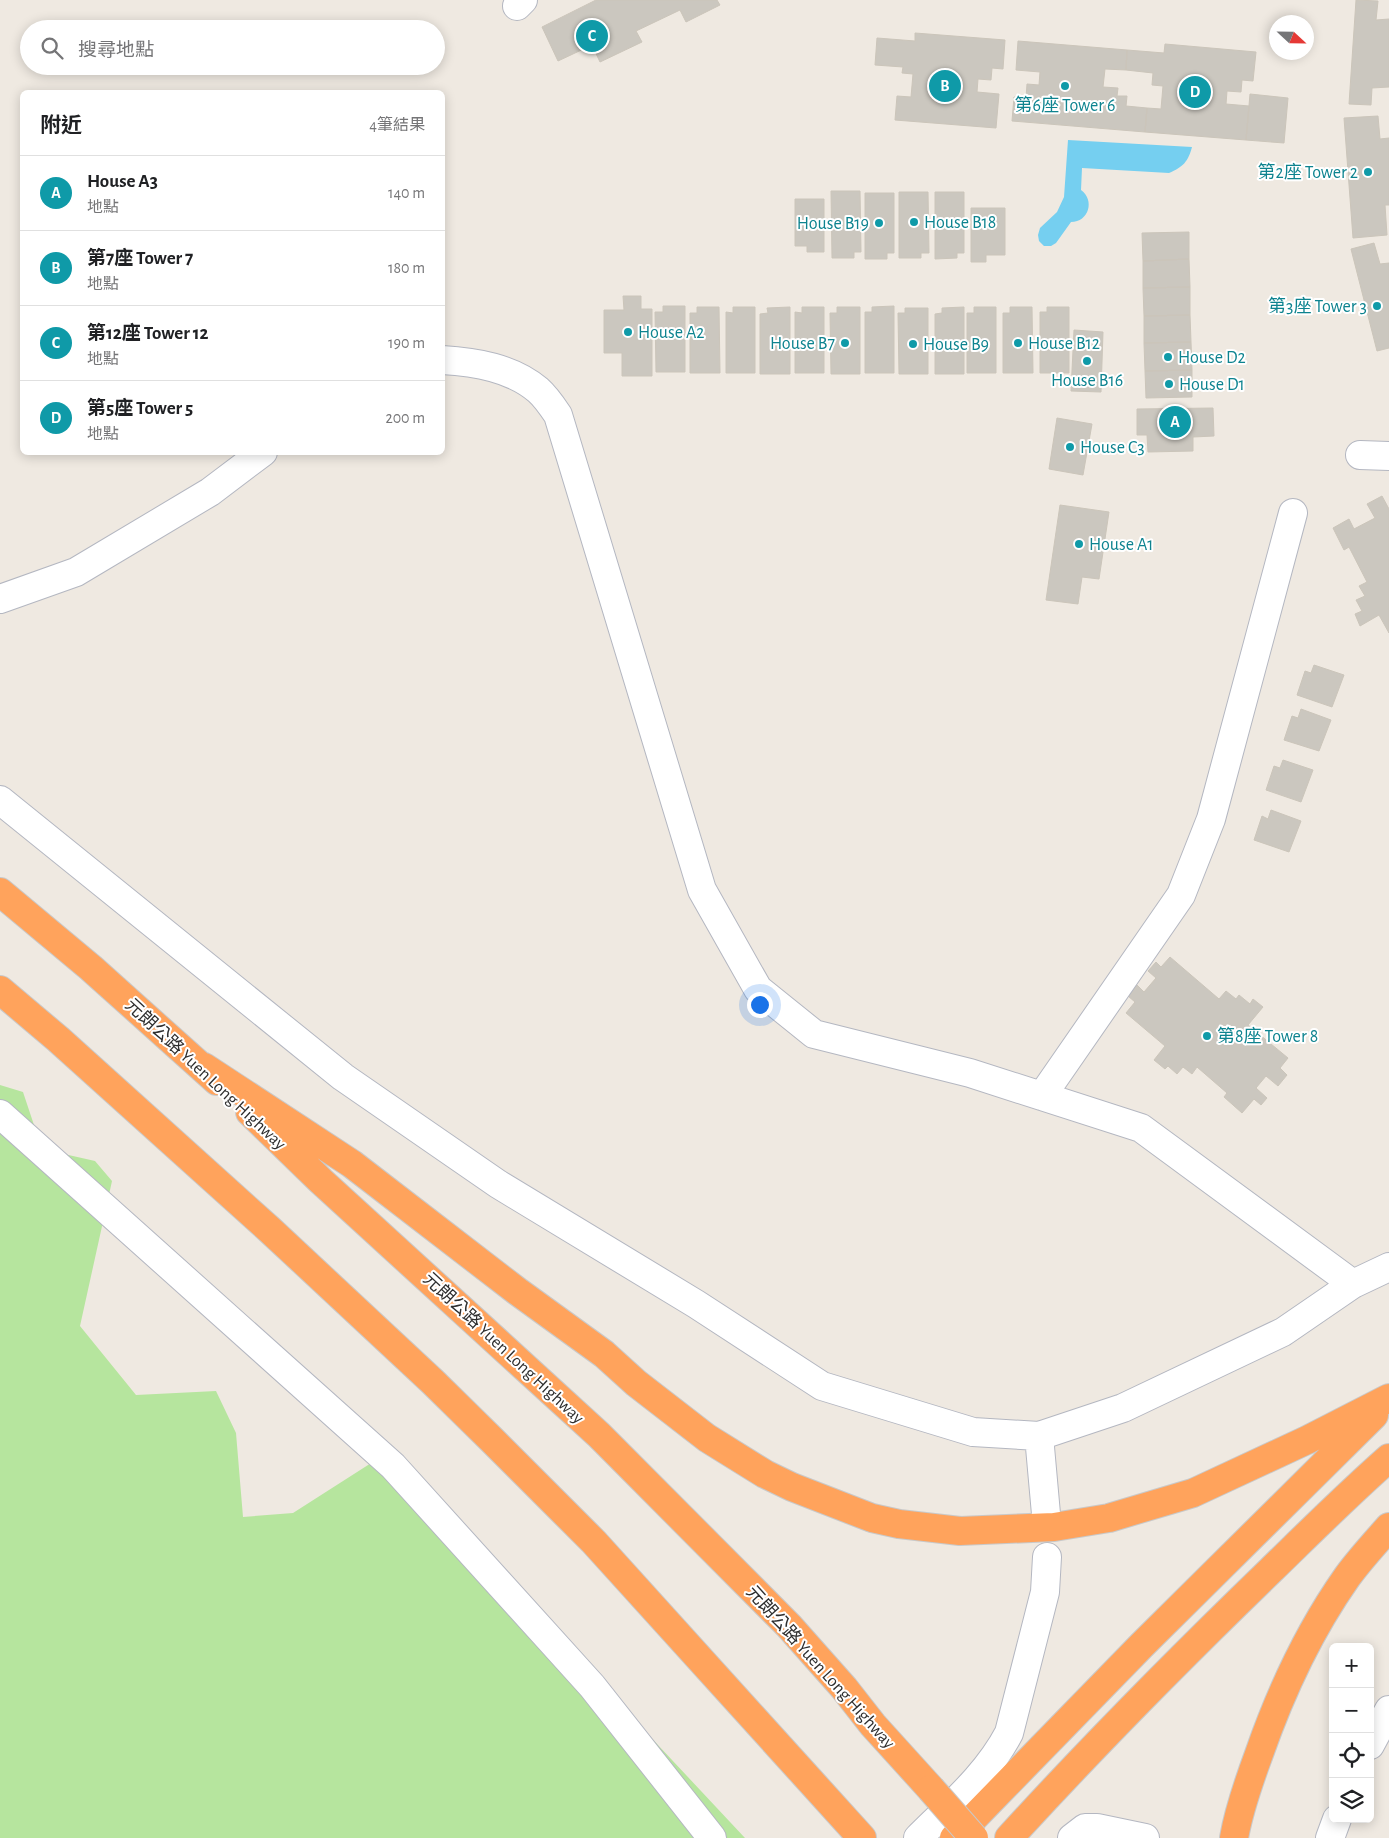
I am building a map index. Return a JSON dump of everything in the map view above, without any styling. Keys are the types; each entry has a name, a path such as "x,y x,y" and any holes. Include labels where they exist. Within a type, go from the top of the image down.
{"highway":[{"name":"元朗公路 Yuen Long Highway","path":"0,892 91,968 204,1067 322,1181 599,1435 789,1626 844,1688 873,1725 974,1838"},
{"path":"0,990 58,1039 270,1230 433,1382 492,1440 594,1542 862,1838"},
{"path":"204,1067 352,1164 517,1291 604,1354 636,1383 707,1438 765,1474 815,1497 872,1518 899,1524 960,1531 1054,1527 1109,1518 1193,1493 1307,1440 1389,1399"},
{"path":"954,1838 1141,1646 1389,1399"},
{"path":"1009,1838 1099,1741 1230,1609 1349,1493 1389,1458"},
{"path":"1234,1838 1251,1776 1277,1704 1310,1635 1348,1576 1389,1526"}],"street":[{"path":"445,360 474,363 521,378 540,391 558,415 702,890 758,989 814,1034 970,1073 1141,1128 1353,1284"},
{"path":"0,599 76,572 210,492 259,455"},
{"path":"1360,455 1389,456"},
{"path":"1042,1096 1181,895 1211,819 1293,512"},
{"path":"0,800 343,1077 498,1184 696,1304 822,1386 973,1432 1039,1436 1123,1408 1283,1332 1353,1284 1389,1266"},
{"path":"0,1114 393,1466 592,1686 712,1838"},
{"path":"1039,1436 1046,1514"},
{"path":"918,1838 986,1770 1002,1748 1009,1733 1045,1592 1047,1557"},
{"path":"1374,1738 1389,1710"},
{"path":"1330,1838 1336,1823"},
{"path":"1072,1838 1085,1828 1097,1828 1145,1838"}],"green space":[{"path":"0,1085 23,1092 42,1149 95,1161 112,1181 80,1326 136,1395 216,1391 236,1433 243,1517 293,1513 379,1458 541,1620 745,1838 0,1838"}],"water":[{"path":"1068,140 1192,147 1189,157 1184,163 1178,169 1169,173 1082,168 1081,190 1088,199 1089,205 1086,215 1077,221 1071,222 1056,243 1051,246 1044,246 1039,241 1040,228 1057,212 1064,197"}],"building":[{"path":"596,0 717,0 720,5 686,22 680,10 636,31 642,42 600,62 592,45 558,61 542,27"},
{"path":"1356,0 1378,1 1376,20 1389,19 1389,87 1372,88 1371,105 1349,104"},
{"path":"915,33 1005,40 1003,69 992,68 991,80 978,79 977,92 999,94 996,128 895,120 897,96 911,97 913,74 902,73 903,67 875,65 877,38 915,41"},
{"name":"第6座 Tower 6","path":"1018,41 1127,50 1126,70 1105,69 1103,87 1118,88 1117,96 1127,96 1126,106 1147,108 1145,132 1012,121 1014,97 1026,98 1027,84 1039,85 1040,72 1016,70"},
{"path":"1165,44 1256,52 1253,81 1242,80 1241,92 1227,91 1226,104 1249,106 1246,140 1145,132 1147,108 1161,109 1163,86 1152,85 1153,73 1126,70 1127,50 1164,53"},
{"path":"1250,94 1288,98 1284,143 1246,140"},
{"name":"第2座 Tower 2","path":"1378,116 1380,139 1389,138 1389,205 1385,205 1387,235 1353,238 1344,118"},
{"path":"831,191 860,191 861,252 854,252 854,258 832,258"},
{"name":"House B18","path":"899,192 928,192 929,253 921,253 921,258 899,258"},
{"path":"935,192 964,192 964,253 957,253 957,258 935,259"},
{"name":"House B19","path":"865,193 894,193 894,253 887,253 887,259 865,259"},
{"path":"795,199 824,199 824,252 807,252 807,246 795,246"},
{"path":"971,208 1005,208 1005,255 986,255 986,262 971,262"},
{"path":"1189,232 1189,259 1143,261 1142,233"},
{"name":"第3座 Tower 3","path":"1374,243 1380,264 1389,263 1389,348 1377,351 1351,249"},
{"path":"1189,259 1190,287 1143,288 1143,261"},
{"path":"1190,287 1190,315 1144,316 1143,288"},
{"name":"House A2","path":"623,296 641,296 641,309 652,309 652,376 622,376 622,353 604,353 604,310 624,310"},
{"path":"663,306 685,306 685,372 656,372 655,312 663,312"},
{"path":"894,306 894,373 865,373 865,312 872,312 872,307"},
{"path":"697,307 719,307 720,373 690,373 690,313 697,313"},
{"path":"733,307 755,307 755,373 726,373 726,312 733,313"},
{"path":"790,307 790,374 760,374 760,314 768,313 767,308"},
{"path":"802,307 824,307 824,373 795,373 795,312 802,313"},
{"name":"House B7","path":"837,307 860,307 860,374 831,374 830,313 837,313"},
{"path":"964,307 964,374 935,374 935,314 942,313 942,308"},
{"path":"974,307 996,307 996,373 967,373 967,313 974,313"},
{"name":"House B12","path":"1010,307 1032,307 1033,373 1003,373 1003,313 1010,313"},
{"path":"1047,307 1069,307 1069,373 1040,373 1040,312 1047,312"},
{"name":"House B9","path":"905,308 928,308 928,374 899,374 898,313 905,313"},
{"path":"1190,315 1191,342 1144,343 1144,316"},
{"name":"House B16","path":"1074,330 1103,332 1101,392 1071,391"},
{"name":"House D2","path":"1191,342 1192,370 1145,371 1144,343"},
{"name":"House D1","path":"1192,370 1192,397 1146,398 1145,371"},
{"path":"1213,408 1214,436 1193,437 1193,451 1148,452 1147,435 1137,435 1137,409"},
{"name":"House C3","path":"1057,418 1092,424 1083,475 1049,469"},
{"path":"1382,496 1389,509 1389,633 1379,615 1360,626 1355,614 1362,611 1356,600 1365,596 1359,586 1367,582 1349,547 1344,550 1333,528 1349,519 1354,529 1375,518 1367,504"},
{"name":"House A1","path":"1060,505 1109,512 1099,579 1082,577 1078,604 1046,600"},
{"path":"1314,665 1344,675 1332,707 1297,695 1305,671 1311,673"},
{"path":"1301,709 1331,720 1319,751 1284,740 1292,716 1298,718"},
{"path":"1283,760 1313,770 1301,802 1266,790 1274,766 1280,768"},
{"path":"1271,810 1301,821 1289,852 1254,840 1262,816 1268,819"},
{"name":"第8座 Tower 8","path":"1170,957 1219,999 1226,991 1236,999 1239,995 1250,1004 1253,999 1263,1007 1248,1025 1288,1058 1280,1068 1287,1075 1278,1086 1266,1076 1256,1088 1267,1098 1261,1105 1254,1099 1242,1113 1224,1097 1227,1093 1197,1067 1192,1074 1183,1067 1177,1074 1168,1066 1165,1069 1154,1060 1165,1046 1126,1013 1135,1002 1128,996 1137,985 1144,992 1156,978 1148,971 1156,962 1161,967"}],"place":[{"name":"第12座 Tower 12","path":"592,36"},
{"name":"第7座 Tower 7","path":"945,86"},
{"name":"第6座 Tower 6","path":"1065,86"},
{"name":"第5座 Tower 5","path":"1195,92"},
{"name":"第2座 Tower 2","path":"1368,172"},
{"name":"House B18","path":"914,222"},
{"name":"House B19","path":"879,223"},
{"name":"第3座 Tower 3","path":"1377,306"},
{"name":"House A2","path":"628,332"},
{"name":"House B7","path":"845,343"},
{"name":"House B12","path":"1018,343"},
{"name":"House B9","path":"913,344"},
{"name":"House D2","path":"1168,357"},
{"name":"House B16","path":"1087,361"},
{"name":"House D1","path":"1169,384"},
{"name":"House A3","path":"1175,422"},
{"name":"House C3","path":"1070,447"},
{"name":"House A1","path":"1079,544"},
{"name":"第8座 Tower 8","path":"1207,1036"}]}
